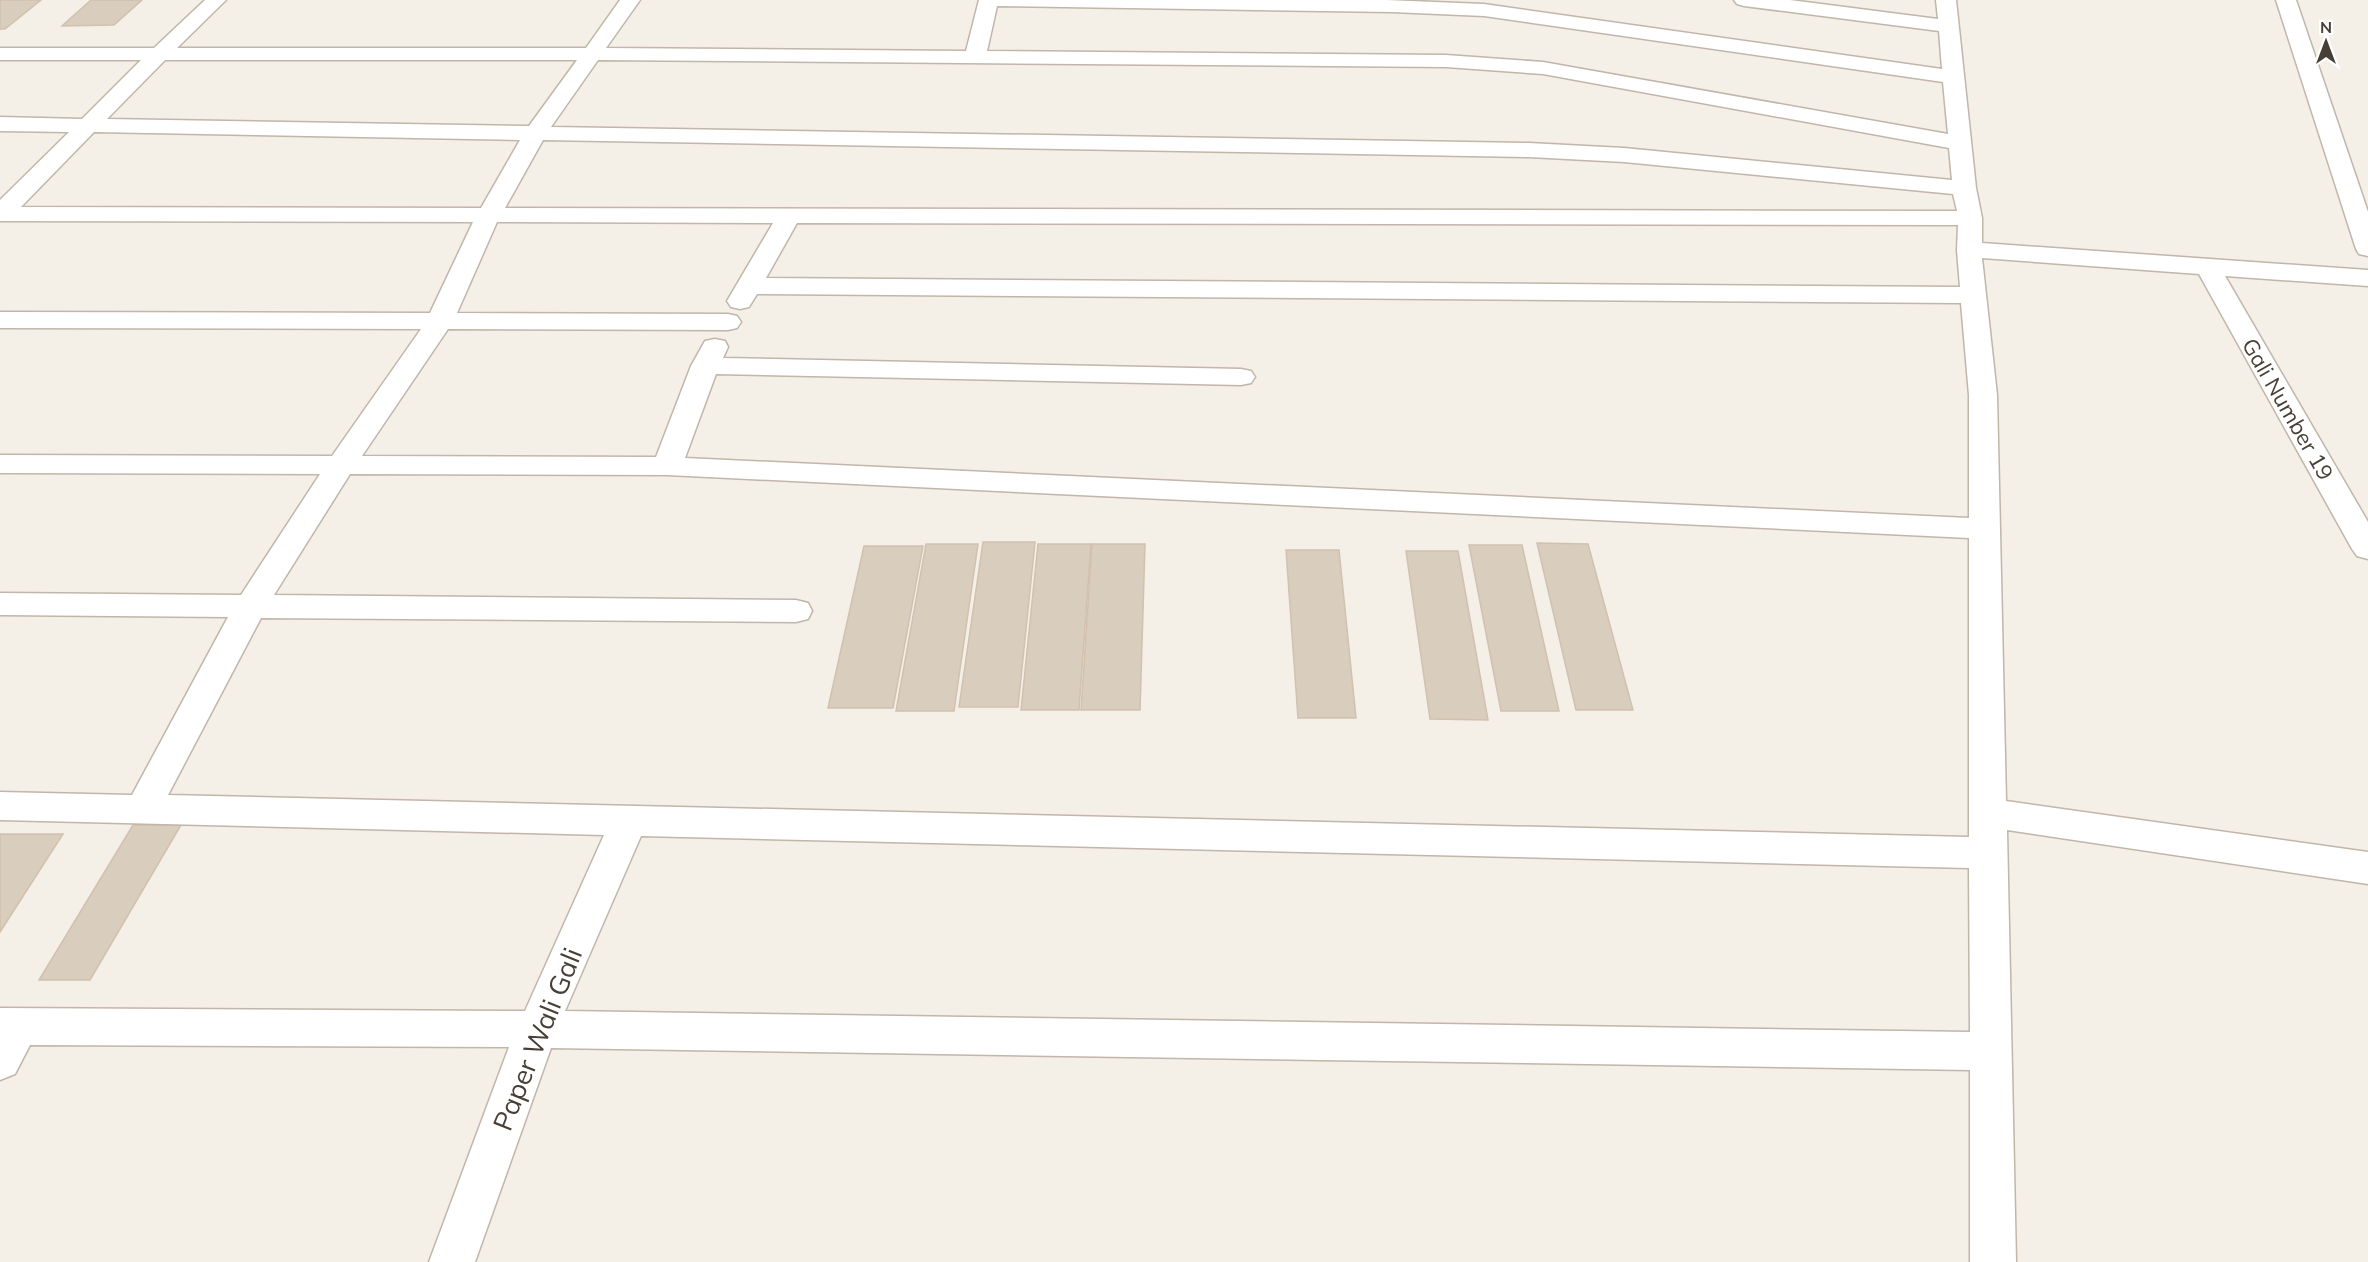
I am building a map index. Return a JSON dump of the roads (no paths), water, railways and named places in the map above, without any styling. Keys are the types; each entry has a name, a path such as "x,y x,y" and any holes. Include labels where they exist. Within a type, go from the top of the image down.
{"street":[{"path":"0,214 216,0"},
{"path":"142,810 250,607 341,465 440,321 489,214 536,132 630,0"},
{"path":"975,57 989,0 1444,8 1581,17 1953,77"},
{"path":"1744,0 1947,13 1967,203 1969,250 1983,394 1993,1262"},
{"path":"2286,0 2368,249"},
{"path":"0,54 590,54 1446,61 1502,64 1565,72 1960,143"},
{"path":"0,124 1529,150 1623,155 1967,203"},
{"path":"0,214 790,214 1967,203"},
{"path":"667,466 705,366 790,214"},
{"path":"1969,250 2368,278"},
{"name":"Gali Number 19","path":"2208,268 2368,549"},
{"path":"748,286 1974,295"},
{"path":"0,320 728,322"},
{"path":"705,366 1241,377"},
{"path":"0,464 667,466 851,477 1985,529"},
{"path":"0,604 796,612"},
{"path":"0,807 1988,853"},
{"path":"1988,813 2368,868"},
{"name":"Paper Wali Gali","path":"452,1262 537,1029 629,820"},
{"path":"6,1038 537,1029 1990,1051"}]}
